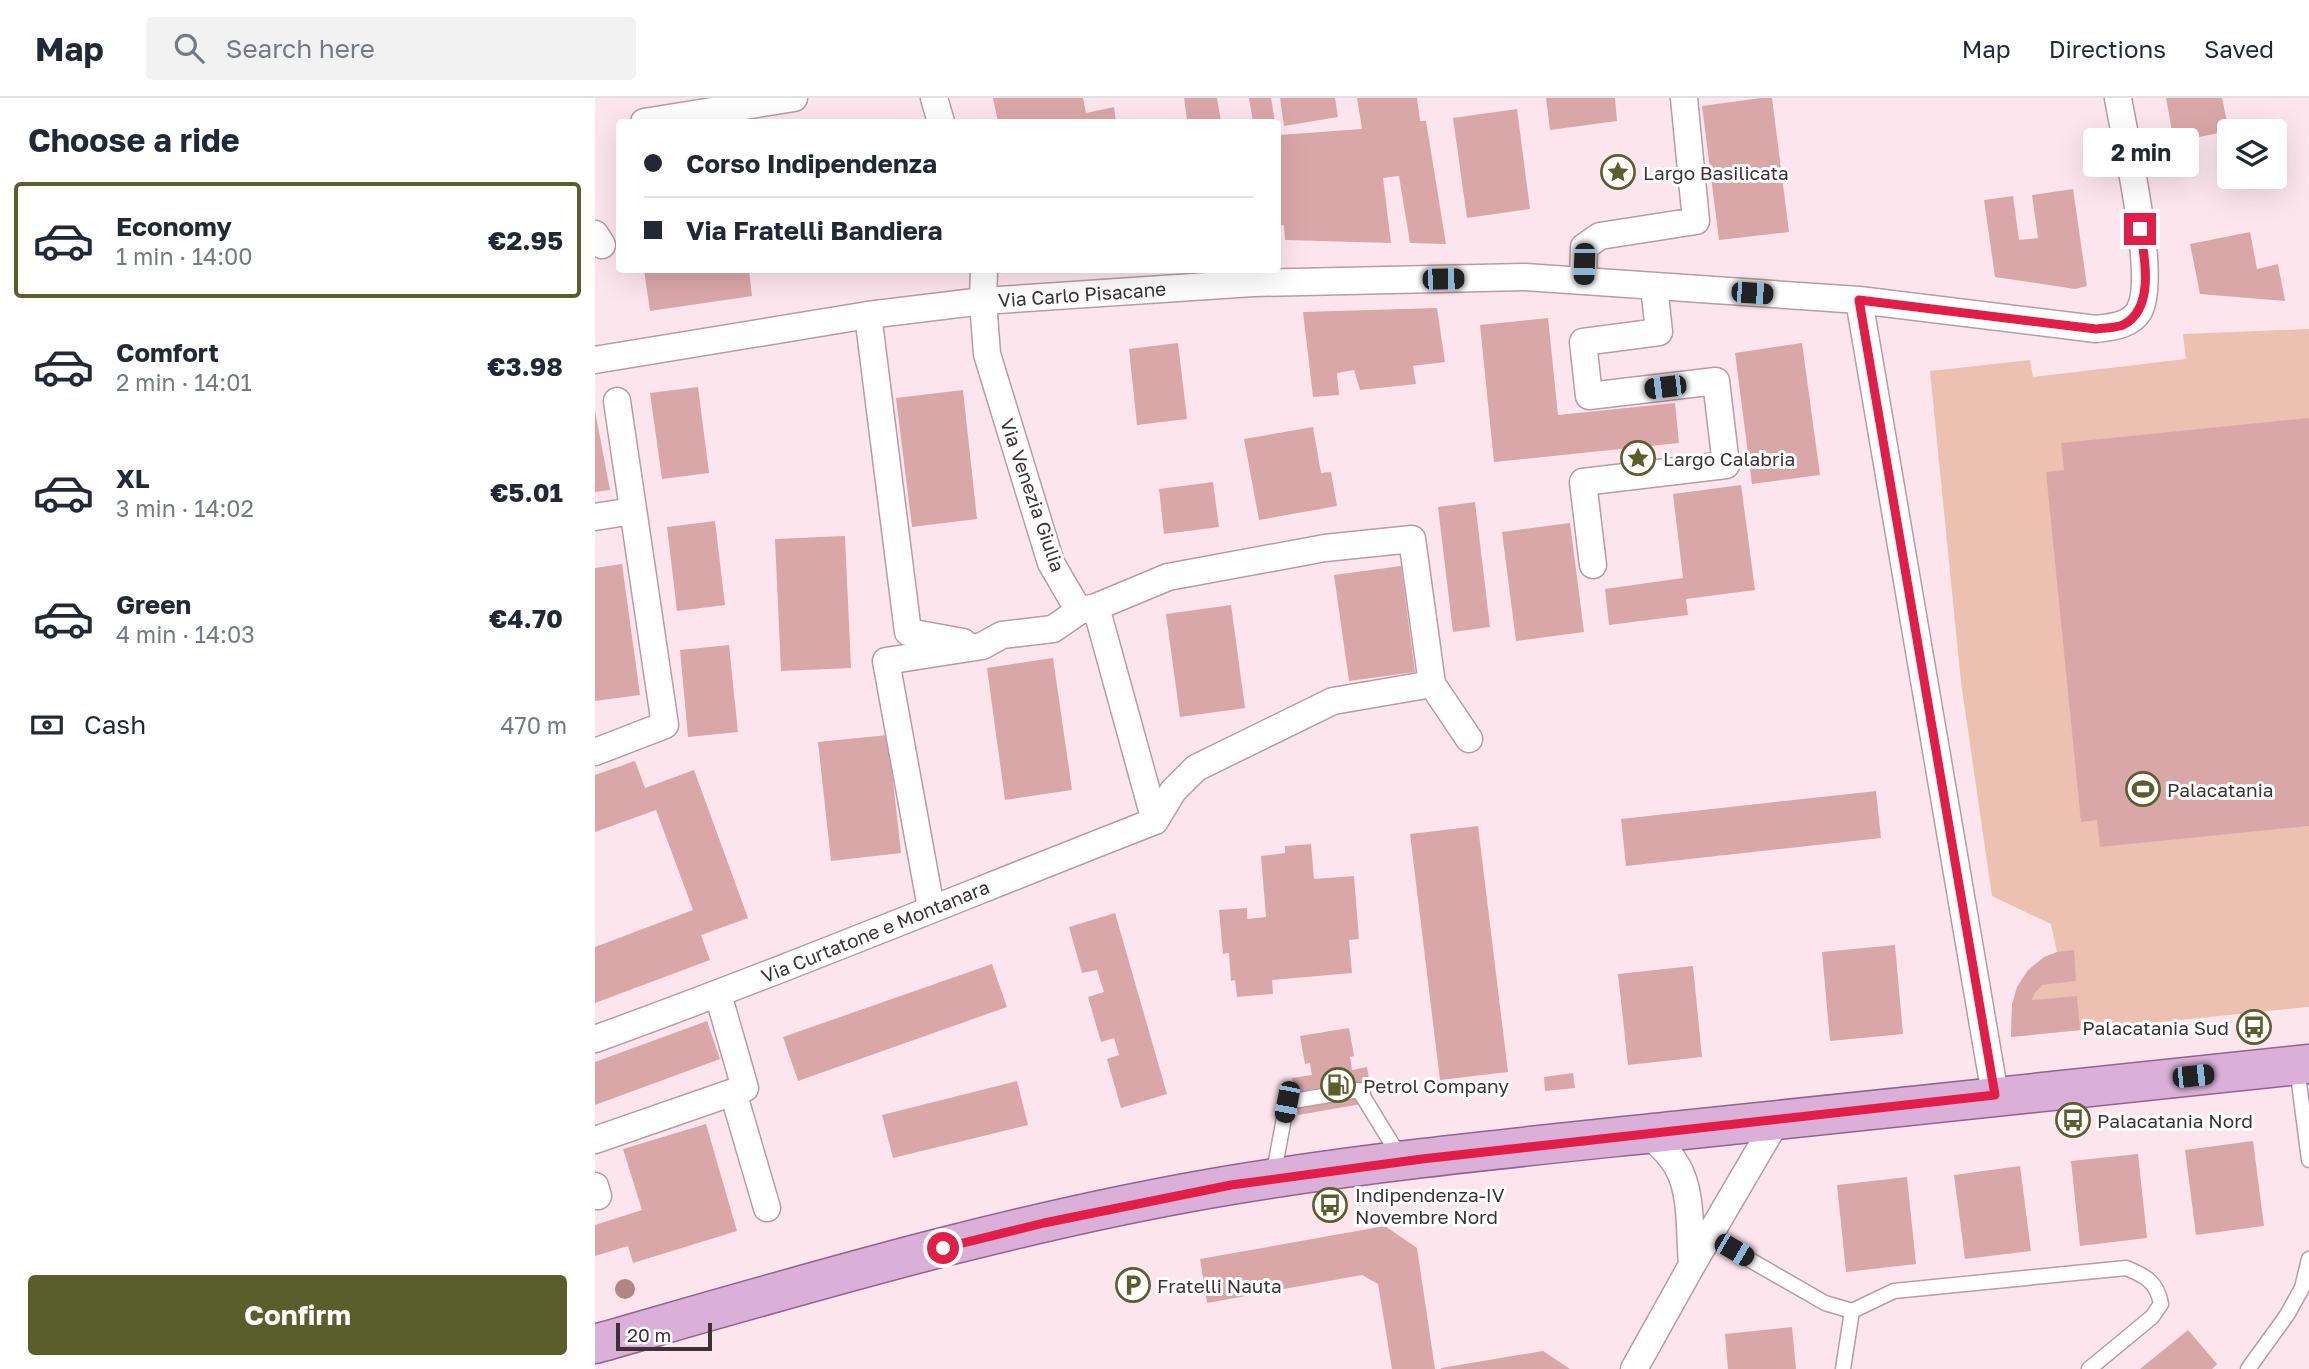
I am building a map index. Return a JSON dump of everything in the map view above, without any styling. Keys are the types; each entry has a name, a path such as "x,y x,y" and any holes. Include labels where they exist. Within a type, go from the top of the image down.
{"main road":[{"path":"595,1345 817,1280 1044,1223 1231,1185 1403,1161 1995,1095 2303,1065"}],"street":[{"path":"663,119 794,98"},
{"path":"934,98 940,119"},
{"path":"1583,281 1584,247 1600,236 1696,221 1684,98"},
{"name":"Via Carlo Pisacane","path":"595,360 868,315 982,301 1253,283 1525,277 1859,300 2096,329 2122,326 2139,312 2144,289 2145,255 2117,98"},
{"name":"Via Venezia Giulia","path":"984,273 982,301 987,354 1051,563 1088,609 1155,821"},
{"path":"1593,565 1583,482 1726,465 1716,381 1589,396 1583,342 1660,332 1654,286"},
{"path":"1859,300 1995,1095"},
{"path":"868,315 908,632 982,646"},
{"path":"595,752 665,725 617,401"},
{"path":"595,517 633,511"},
{"path":"931,908 886,660 982,646 1002,635 1053,629 1088,609 1168,578 1325,548 1412,539 1433,684 1469,739"},
{"path":"1155,821 1173,791 1196,768 1333,701 1433,684"},
{"name":"Via Curtatone e Montanara","path":"595,1039 718,994 1155,821"},
{"path":"718,994 767,1208"},
{"path":"595,1140 739,1090"},
{"path":"1634,1369 1777,1120"},
{"path":"1648,1134 1665,1149 1679,1168 1686,1195 1692,1265"}],"lane":[{"path":"2303,1065 2309,1160"},
{"path":"1272,1180 1287,1102 1359,1090 1403,1161"},
{"path":"1710,1237 1825,1303 1852,1311 1894,1291 2126,1268 2147,1276 2159,1290 2161,1304 2152,1317 2089,1369"},
{"path":"2248,1369 2287,1315 2302,1288 2309,1259"},
{"path":"1843,1369 1852,1311"}],"shaded area":[{"name":"Palacatania","path":"2309,329 2309,1007 2011,1037 2015,996 2024,976 2057,952 2051,924 1992,896 1961,682 1930,371 2030,360 2033,377 2186,359 2183,334"}],"building":[{"path":"993,98 1083,98 1086,113 1114,107 1116,119 997,119"},
{"path":"1184,98 1217,98 1220,119 1187,119"},
{"path":"1249,98 1271,98 1274,119 1252,119"},
{"path":"1280,98 1335,98 1338,117 1284,126"},
{"path":"1357,98 1417,98 1420,121 1426,121 1446,244 1410,243 1399,176 1383,178 1391,243 1285,240 1284,225 1281,225 1281,135 1362,129"},
{"path":"1546,98 1615,98 1617,121 1550,130"},
{"path":"1772,98 1789,232 1719,240 1702,106"},
{"path":"2166,98 2222,98 2226,119 2217,119 2217,133 2174,142"},
{"path":"1517,109 1530,209 1467,218 1453,118"},
{"path":"2073,189 2087,286 2075,289 1995,277 1984,200 2013,196 2019,240 2038,238 2032,195"},
{"path":"2250,232 2257,269 2278,264 2285,301 2200,294 2190,244"},
{"path":"644,273 749,273 752,296 650,311"},
{"path":"1437,308 1445,362 1413,366 1416,384 1360,390 1354,370 1337,373 1339,395 1313,397 1303,312"},
{"path":"1548,318 1558,415 1675,403 1679,443 1494,462 1480,325"},
{"path":"1178,343 1187,419 1137,425 1129,349"},
{"path":"1802,343 1820,475 1752,484 1735,353"},
{"path":"698,387 709,473 662,479 650,393"},
{"path":"963,390 977,519 912,527 896,398"},
{"path":"595,411 610,490 595,492"},
{"path":"2309,418 2309,826 2100,847 2097,820 2081,822 2046,472 2064,470 2061,443"},
{"path":"1313,427 1321,473 1331,472 1337,506 1259,520 1244,439"},
{"path":"1213,482 1219,527 1164,534 1159,489"},
{"path":"1741,485 1755,590 1686,599 1688,615 1609,625 1605,589 1683,578 1673,494"},
{"path":"1475,502 1490,627 1453,632 1438,507"},
{"path":"715,521 725,605 677,611 667,527"},
{"path":"1570,523 1584,632 1516,641 1502,532"},
{"path":"845,536 851,668 781,671 775,539"},
{"path":"622,564 640,695 595,701 595,568"},
{"path":"1401,566 1415,672 1349,681 1334,575"},
{"path":"1231,605 1245,708 1180,717 1166,614"},
{"path":"729,645 738,732 688,737 680,650"},
{"path":"1053,658 1072,790 1005,800 987,668"},
{"path":"888,735 901,853 831,861 818,742"},
{"path":"635,761 645,788 694,770 748,918 701,935 710,960 595,1003 595,947 693,910 656,810 595,832 595,775"},
{"path":"1876,791 1881,838 1626,866 1621,819"},
{"path":"1478,826 1508,1072 1440,1080 1410,834"},
{"path":"1311,844 1314,879 1354,876 1359,939 1349,940 1352,973 1272,980 1273,994 1237,997 1235,980 1231,981 1229,953 1223,954 1219,910 1247,908 1247,919 1266,917 1261,856 1285,853 1285,846"},
{"path":"1115,913 1167,1094 1121,1108 1107,1059 1119,1055 1114,1038 1101,1042 1088,997 1104,992 1097,970 1082,973 1069,927"},
{"path":"1895,945 1903,1034 1830,1041 1822,952"},
{"path":"2074,950 2076,981 2042,985 2032,1000 2077,996 2080,1030 2011,1037 2012,1004 2017,987 2028,970 2044,957"},
{"path":"992,964 1007,1007 798,1081 783,1037"},
{"path":"1693,966 1702,1057 1628,1065 1618,974"},
{"path":"707,1021 720,1059 595,1105 595,1062"},
{"path":"1349,1028 1354,1056 1350,1057 1352,1070 1367,1067 1373,1102 1298,1115 1292,1078 1312,1075 1310,1063 1305,1064 1300,1036"},
{"path":"1573,1073 1575,1088 1545,1091 1544,1077"},
{"path":"1017,1081 1028,1125 893,1158 882,1115"},
{"path":"706,1124 737,1231 633,1263 628,1246 595,1256 595,1225 642,1210 623,1149"},
{"path":"2253,1141 2264,1226 2196,1235 2185,1150"},
{"path":"2138,1154 2147,1238 2080,1246 2071,1161"},
{"path":"2020,1166 2031,1251 1965,1259 1954,1175"},
{"path":"1907,1177 1916,1264 1846,1272 1837,1185"},
{"path":"1385,1226 1417,1248 1435,1369 1392,1369 1378,1284 1362,1275 1207,1303 1200,1259"},
{"path":"1792,1327 1796,1369 1728,1369 1725,1334"},
{"path":"2188,1330 2217,1364 2212,1369 2140,1369"},
{"path":"1543,1351 1570,1369 1441,1369 1441,1368"}],"place":[{"name":"Largo Basilicata","path":"1618,172"},
{"name":"Largo Calabria","path":"1638,458"},
{"name":"Palacatania","path":"2143,789"},
{"name":"Palacatania Sud","path":"2254,1027"},
{"name":"Petrol Company","path":"1338,1085"},
{"name":"Palacatania Nord","path":"2073,1120"},
{"name":"Indipendenza-IV Novembre Nord","path":"1330,1205"},
{"name":"Fratelli Nauta","path":"1133,1285"}],"route":[{"path":"943,1248 1044,1223 1231,1185 1422,1159 1995,1095 1859,300 2096,329 2122,326 2139,312 2144,289 2145,255 2140,229"}]}
